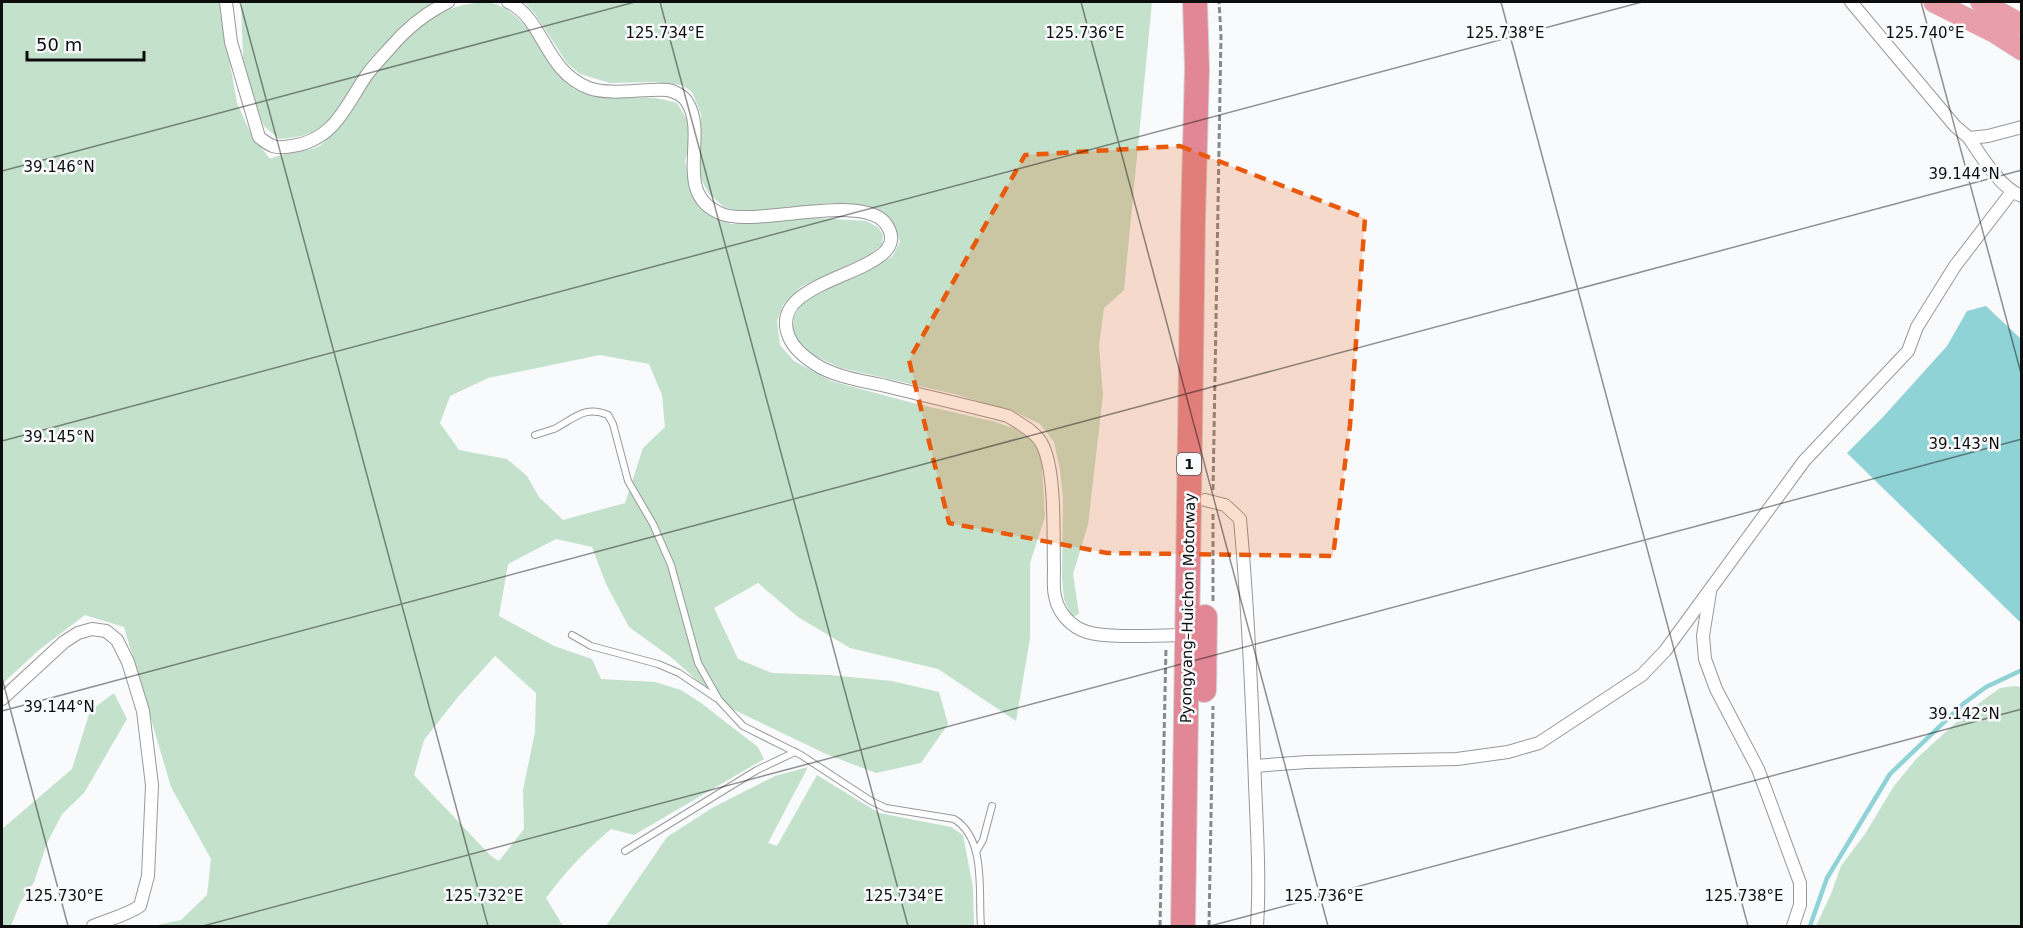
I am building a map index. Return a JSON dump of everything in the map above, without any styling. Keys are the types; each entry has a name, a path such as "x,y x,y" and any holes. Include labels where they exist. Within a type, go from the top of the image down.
{"highway":[{"name":"Pyongyang–Huichon Motorway","path":"1183,927 1197,69 1195,2"},
{"name":"Pyongyang–Huichon Motorway","path":"1197,927 1209,501 1207,2"},
{"path":"1935,2 1994,32 2022,50"},
{"path":"1981,2 2022,25"}],"street":[{"path":"226,2 231,42 259,137 270,146 285,147 315,140 326,133 334,125 367,75 392,46 423,16 448,2"},
{"path":"508,2 516,5 532,24 553,60 574,81 592,89 642,92 670,90 684,97 689,104 695,129 693,172 696,188 704,202 721,214 746,219 791,213 856,211 885,223 890,233 890,246 881,257 809,291 794,301 785,326 797,350 816,365 846,376 1008,416 1029,429 1042,444 1047,460 1052,500 1055,596 1063,616 1073,625 1087,632 1111,635 1188,635"},
{"path":"1255,766 1307,762 1457,759 1508,752 1539,743 1642,675 1665,651 1804,461 1908,351 1917,327 1955,266 2016,194 1969,138 1955,126 1851,2"},
{"path":"1969,138 1988,136 2022,127"},
{"path":"1209,501 1225,505 1239,519 1247,601 1255,766 1259,896 1257,927"},
{"path":"1711,588 1703,636 1705,659 1716,689 1758,769 1800,883 1800,905 1792,927"},
{"path":"2,699 64,642 78,633 93,629 106,631 117,640 128,662 143,711 152,784 148,876 140,906 127,915 107,920 93,927"}],"lane":[{"path":"535,435 553,429 584,412 596,410 608,414 613,424 628,481 653,524 670,565 698,663 719,700 743,726 795,752 871,801 886,808 954,819 963,824 972,839 976,852 981,927"},
{"path":"572,635 591,646 658,664 679,673 719,700"},
{"path":"625,851 757,770 795,752"},
{"path":"976,852 983,840 992,806"}],"path":[{"path":"1213,607 1209,501 1221,35 1219,2"},
{"path":"1209,927 1213,697"}],"highlighted area":[{"path":"1180,146 1365,218 1350,425 1333,556 1107,553 949,523 909,360 1025,155"}],"green space":[{"path":"2,2 219,2 237,103 251,134 270,159 312,149 322,144 342,122 379,67 401,43 427,22 455,7 485,2 500,6 522,23 554,69 574,89 592,95 655,98 677,103 689,123 689,145 685,161 691,190 707,214 731,224 801,217 866,221 878,227 883,235 882,244 870,255 802,286 783,305 777,321 780,345 794,361 831,381 996,422 1020,431 1038,446 1042,467 1045,517 1030,563 1030,638 1016,721 938,669 850,648 798,617 758,583 714,608 738,659 772,673 830,675 892,681 939,692 948,724 921,763 876,773 826,754 726,706 672,658 629,627 606,584 592,547 556,539 508,564 499,616 554,646 592,659 601,679 655,682 681,690 758,747 764,759 634,835 611,829 576,862 546,898 563,926 153,926 181,920 207,895 211,859 171,787 124,627 85,615 39,650 2,684","holes":["600,355 649,364 662,395 665,427 643,448 625,503 563,520 539,497 527,476 507,459 459,450 440,423 450,396 488,378","495,656 536,693 535,732 523,790 524,829 499,861 491,856 414,775 424,740 457,698"]},
{"path":"241,2 433,2 374,56 357,77 340,108 327,124 304,135 279,139 264,126 256,107 243,58"},
{"path":"524,2 1152,2 1124,290 1104,308 1099,346 1103,395 1088,525 1073,574 1079,614 1072,617 1064,599 1063,497 1060,470 1054,442 1040,424 1017,413 954,394 841,368 813,355 798,341 793,328 793,317 805,300 892,257 900,242 896,228 886,216 863,206 830,203 746,213 724,207 709,194 701,179 698,162 701,114 692,92 682,85 653,82 610,83 580,74 567,63 535,14"},
{"path":"2022,687 2021,926 1816,926 1841,866 1865,834 1894,786 1917,758 1971,709 2000,688"},
{"path":"114,693 127,719 84,793 62,814 47,843 34,882 20,903 11,926 2,926 2,829 72,769 90,711"},
{"path":"808,767 768,843 777,846 817,775 879,813 951,827 963,835 973,888 974,926 606,926 667,837 712,808 775,776"}],"water":[{"path":"1986,306 2021,339 2021,623 1847,453 1947,346 1967,311"}],"waterway":[{"path":"1810,926 1827,878 1890,774 1963,704 1986,687 2022,670"}]}
